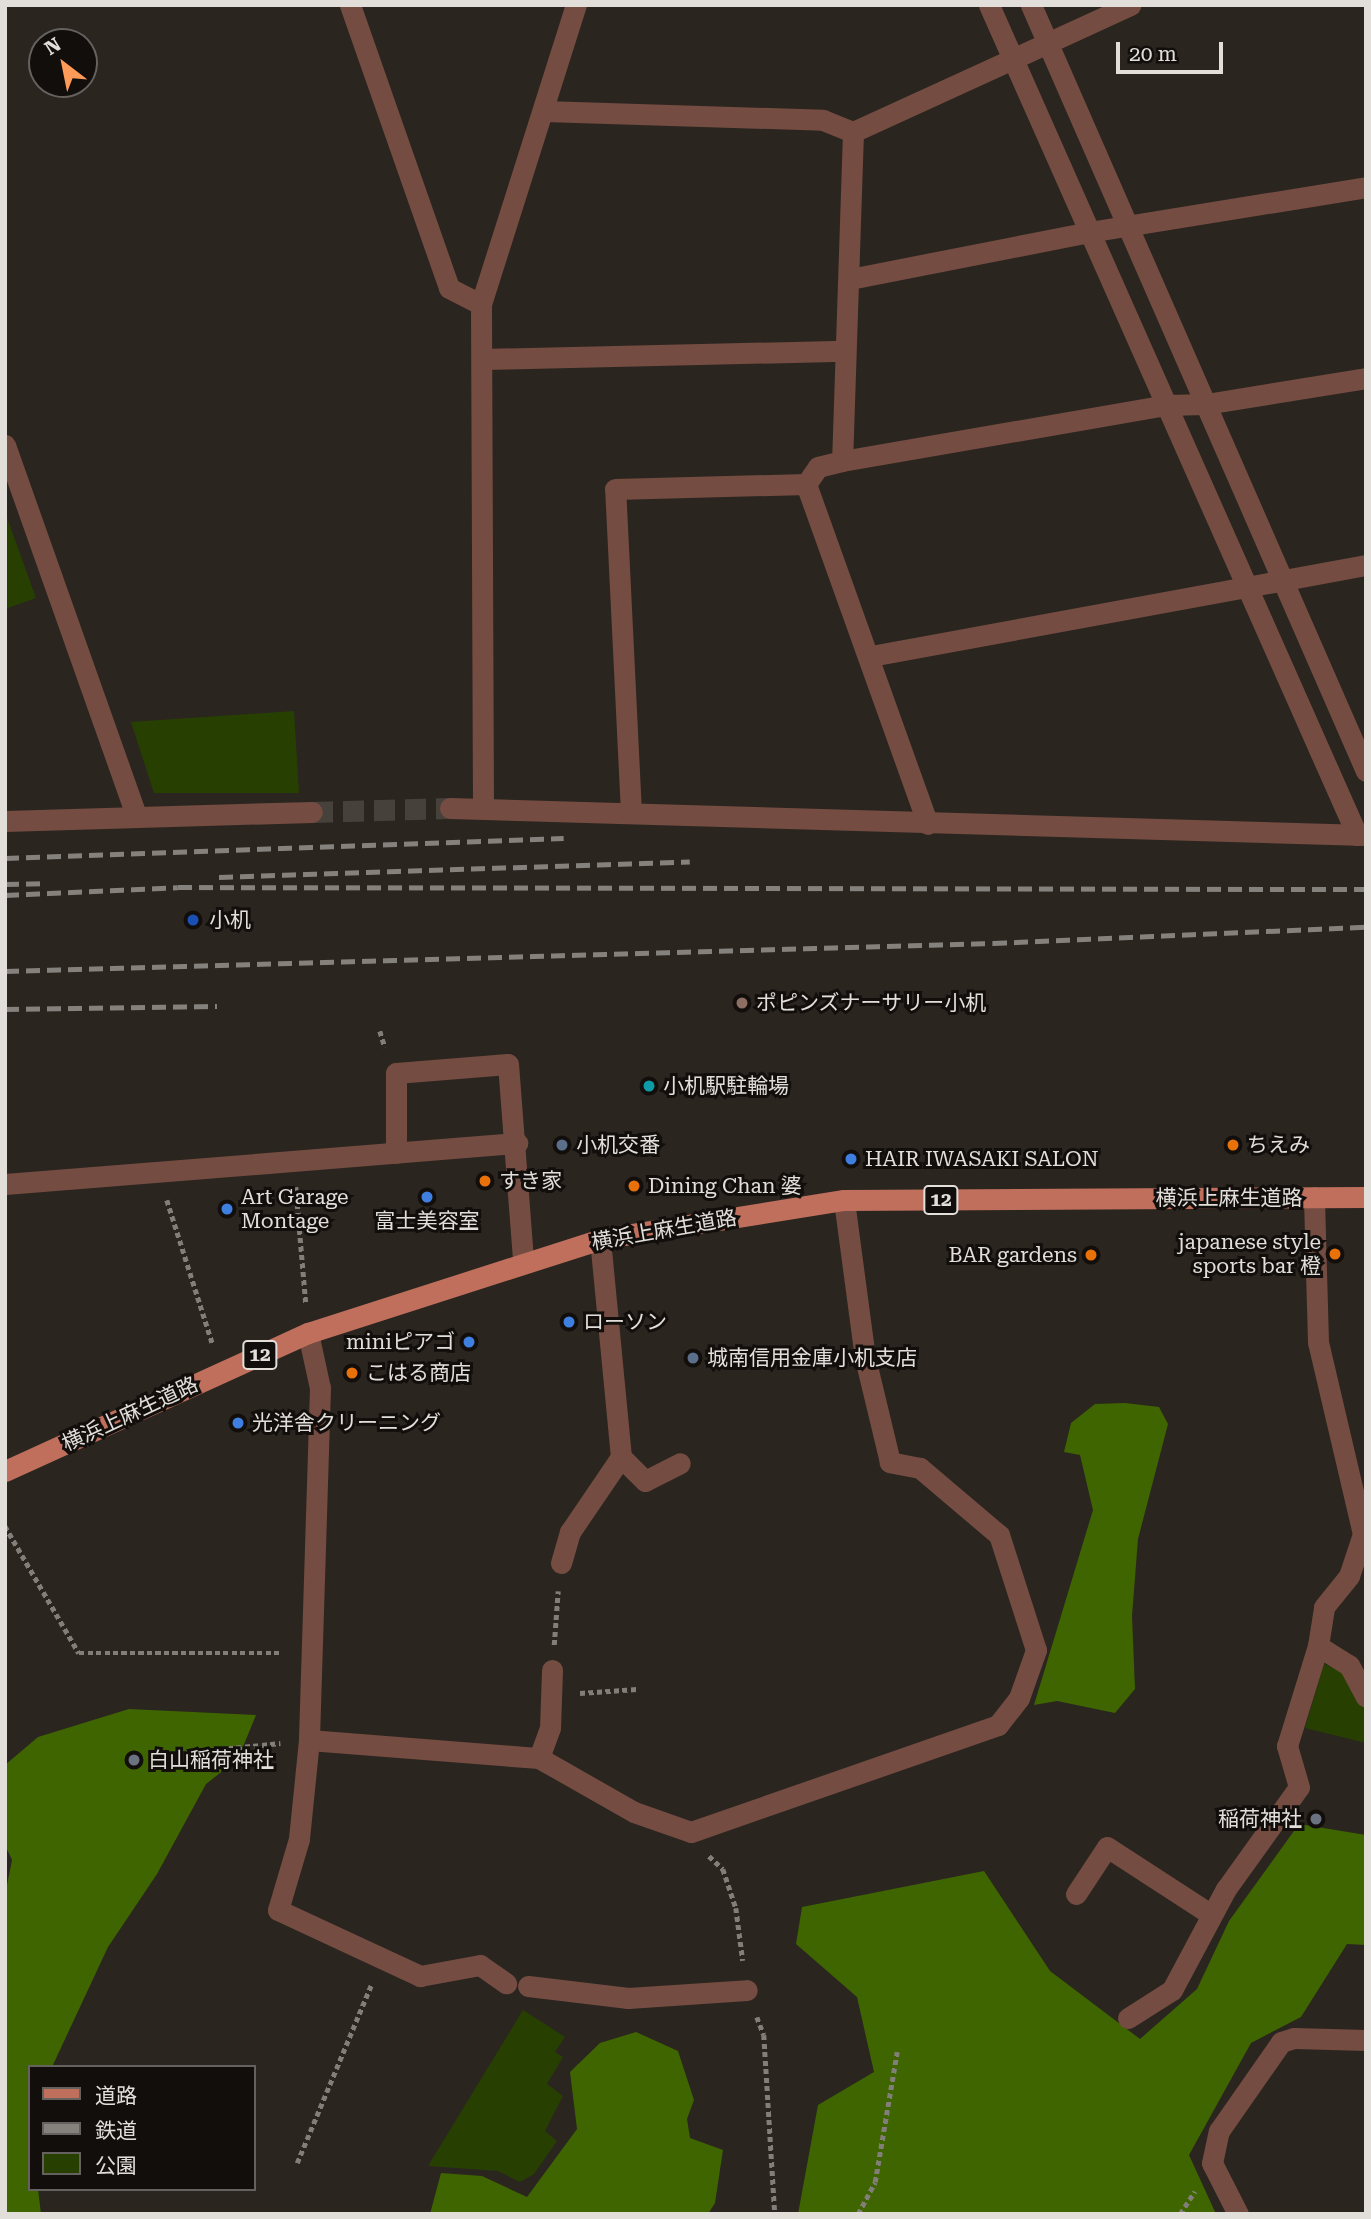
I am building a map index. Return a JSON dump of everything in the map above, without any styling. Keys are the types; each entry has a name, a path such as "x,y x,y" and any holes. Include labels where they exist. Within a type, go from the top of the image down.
{"main road":[{"name":"横浜上麻生道路","path":"5,1471 308,1333 523,1261 600,1239 844,1200 1366,1197"}],"street":[{"path":"351,5 449,288 481,304"},
{"path":"483,808 481,304 576,5"},
{"path":"450,808 1361,835 1246,586 989,5"},
{"path":"1031,5 1366,771"},
{"path":"544,111 823,120 853,132 1130,5"},
{"path":"842,461 853,132"},
{"path":"850,279 1089,232 1128,229 1366,187"},
{"path":"481,359 845,351"},
{"path":"806,484 818,467 842,461 1166,405 1206,404 1366,378"},
{"path":"5,445 136,816"},
{"path":"806,484 871,656 928,824"},
{"path":"631,813 615,489 806,484"},
{"path":"871,656 1366,565"},
{"path":"5,821 312,813"},
{"path":"396,1153 396,1073 508,1064 517,1143 523,1261"},
{"path":"5,1184 517,1143"},
{"path":"1128,2018 1172,1990 1210,1914 1298,1787 1287,1746 1318,1646 1324,1606 1349,1576 1363,1534 1318,1342 1314,1198"},
{"path":"309,1740 539,1758 634,1812 696,1840 998,1725 1019,1698 1036,1650 999,1535 920,1468 890,1462 865,1358 844,1200"},
{"path":"600,1239 621,1457 645,1481 680,1463"},
{"path":"308,1333 320,1388 309,1740 299,1839 278,1909 420,1976 480,1965 506,1983"},
{"path":"561,1563 570,1532 621,1457"},
{"path":"1318,1646 1349,1665 1366,1697"},
{"path":"539,1758 550,1728 552,1670"},
{"path":"1076,1894 1107,1847 1210,1914"},
{"path":"528,1986 628,1998 747,1990"},
{"path":"1238,2214 1212,2163 1219,2131 1281,2042 1294,2038 1366,2040"}],"path":[{"path":"294,1161 308,1333"},
{"path":"158,1172 222,1372"},
{"path":"5,1526 79,1653 123,1649 312,1654"},
{"path":"552,1670 561,1563"},
{"path":"551,1695 637,1689"},
{"path":"152,1756 309,1740"},
{"path":"696,1840 723,1869 736,1908 747,1990 764,2035 775,2214"},
{"path":"297,2163 369,1991"},
{"path":"858,2214 875,2182 897,2052"}],"green space":[{"path":"5,512 36,598 5,609"},
{"path":"294,711 299,793 154,793 131,722"},
{"path":"1125,1403 1159,1407 1168,1424 1138,1539 1132,1616 1135,1689 1115,1713 1057,1701 1034,1705 1093,1510 1080,1455 1064,1452 1071,1423 1095,1404"},
{"path":"1324,1664 1345,1673 1366,1712 1366,1743 1305,1728"},
{"path":"129,1709 256,1715 238,1759 206,1784 157,1874 108,1947 53,2065 28,2065 28,2191 38,2191 41,2214 5,2214 5,1895 12,1860 5,1845 5,1765 38,1737"},
{"path":"1299,1824 1366,1835 1366,1945 1347,1944 1301,2017 1251,2043 1189,2155 1216,2214 798,2214 818,2105 874,2072 857,1997 796,1944 802,1907 984,1871 1050,1971 1140,2039 1197,1989 1229,1921"},
{"path":"523,2010 565,2037 555,2052 563,2057 547,2084 563,2096 545,2131 557,2141 534,2174 520,2182 498,2171 428,2166"},
{"path":"636,2032 678,2051 694,2100 687,2119 690,2138 723,2150 715,2203 708,2214 430,2214 441,2173 482,2176 527,2197 577,2129 570,2072 600,2043"}],"tunnel":[{"path":"312,812 450,808"}],"railway":[{"path":"5,858 564,838"},
{"path":"219,877 690,861"},
{"path":"5,884 44,883"},
{"path":"5,895 178,887 1366,889"},
{"path":"5,971 993,943 1366,927"},
{"path":"5,1009 217,1006"}],"place":[{"name":"小机","path":"193,920"},
{"name":"ポピンズナーサリー小机","path":"742,1003"},
{"name":"小机駅駐輪場","path":"649,1086"},
{"name":"小机交番","path":"562,1145"},
{"name":"ちえみ","path":"1233,1145"},
{"name":"HAIR IWASAKI SALON","path":"851,1159"},
{"name":"すき家","path":"485,1181"},
{"name":"Dining Chan 婆","path":"634,1186"},
{"name":"富士美容室","path":"427,1197"},
{"name":"Art Garage Montage","path":"227,1209"},
{"name":"japanese style sports bar 橙","path":"1335,1254"},
{"name":"BAR gardens","path":"1091,1255"},
{"name":"ローソン","path":"569,1322"},
{"name":"miniピアゴ","path":"469,1342"},
{"name":"城南信用金庫小机支店","path":"693,1358"},
{"name":"こはる商店","path":"352,1373"},
{"name":"光洋舎クリーニング","path":"238,1423"},
{"name":"白山稲荷神社","path":"134,1760"},
{"name":"稲荷神社","path":"1316,1819"}]}
